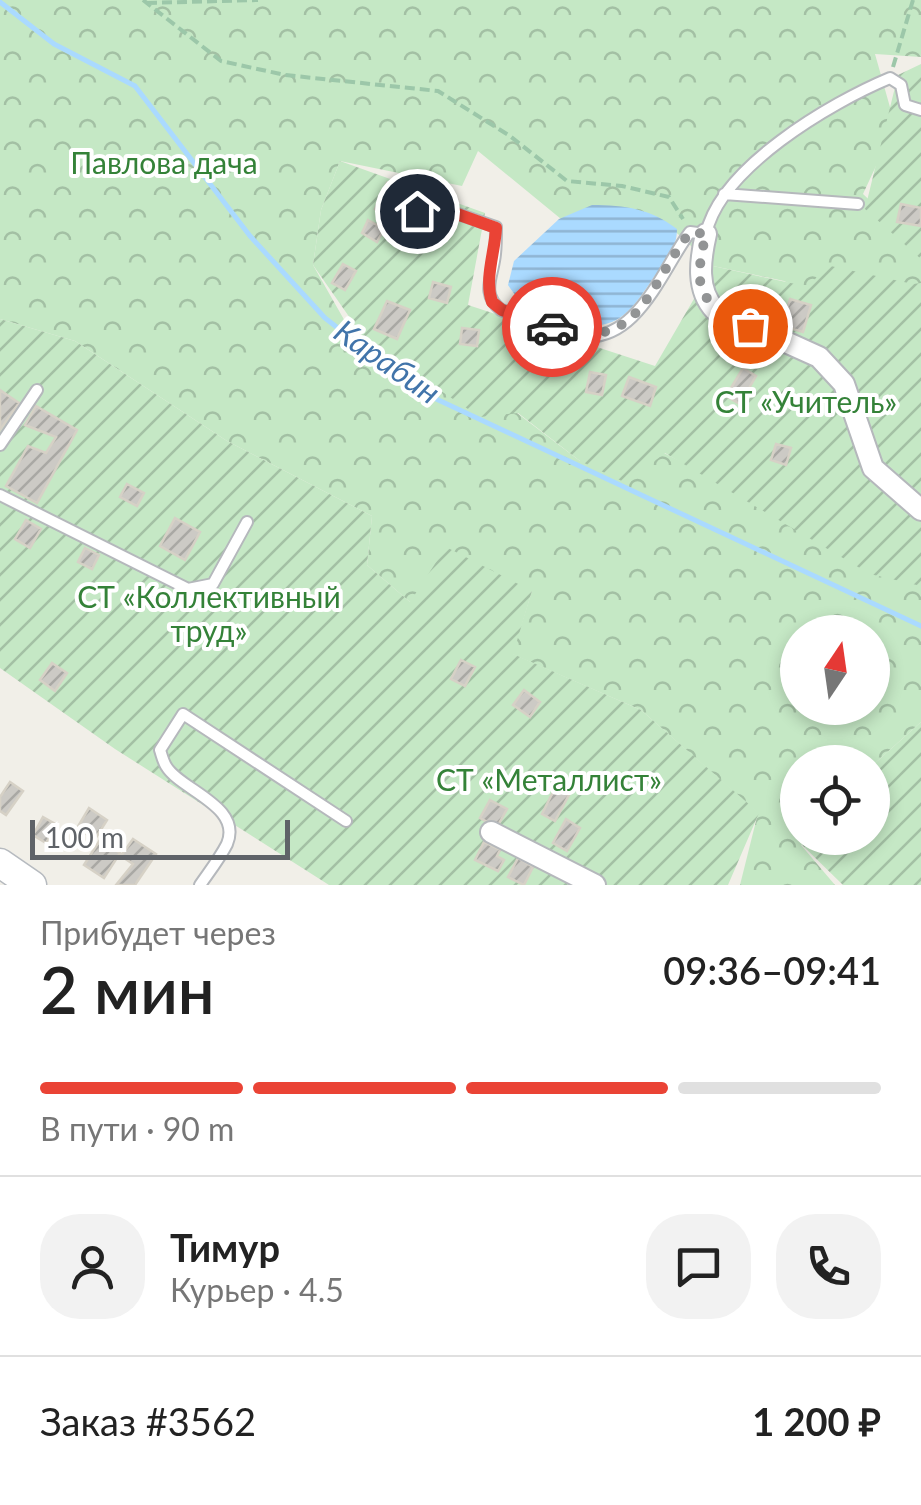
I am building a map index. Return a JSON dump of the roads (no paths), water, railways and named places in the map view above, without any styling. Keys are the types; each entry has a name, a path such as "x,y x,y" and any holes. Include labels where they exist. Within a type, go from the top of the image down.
{"street":[{"path":"698,233 704,299 715,310 819,358 844,384 874,468 921,510"},
{"path":"491,832 595,885"},
{"path":"0,863 30,884"}],"lane":[{"path":"417,211 432,205 496,228 495,255 488,281 492,302 502,310 577,336 594,337 622,326 651,294 732,182 812,119 855,93 890,78 901,85 906,105 921,110"},
{"path":"724,194 858,204"},
{"path":"0,445 37,390"},
{"path":"0,495 188,589 213,584 248,522"},
{"path":"200,885 230,833 226,818 214,805 166,768 160,750 183,714 346,820"}],"water":[{"path":"592,205 627,207 647,213 677,229 677,236 667,260 625,314 598,326 568,325 527,306 508,285 514,261 559,219"}],"waterway":[{"name":"Карабин","path":"0,2 54,44 135,86 250,236 325,318 417,390 921,626"}],"park label":[{"name":"Павлова дача","path":"164,164"},
{"name":"СТ «Учитель»","path":"806,403"},
{"name":"СТ «Коллективный труд»","path":"209,615"},
{"name":"СТ «Металлист»","path":"549,781"}]}
